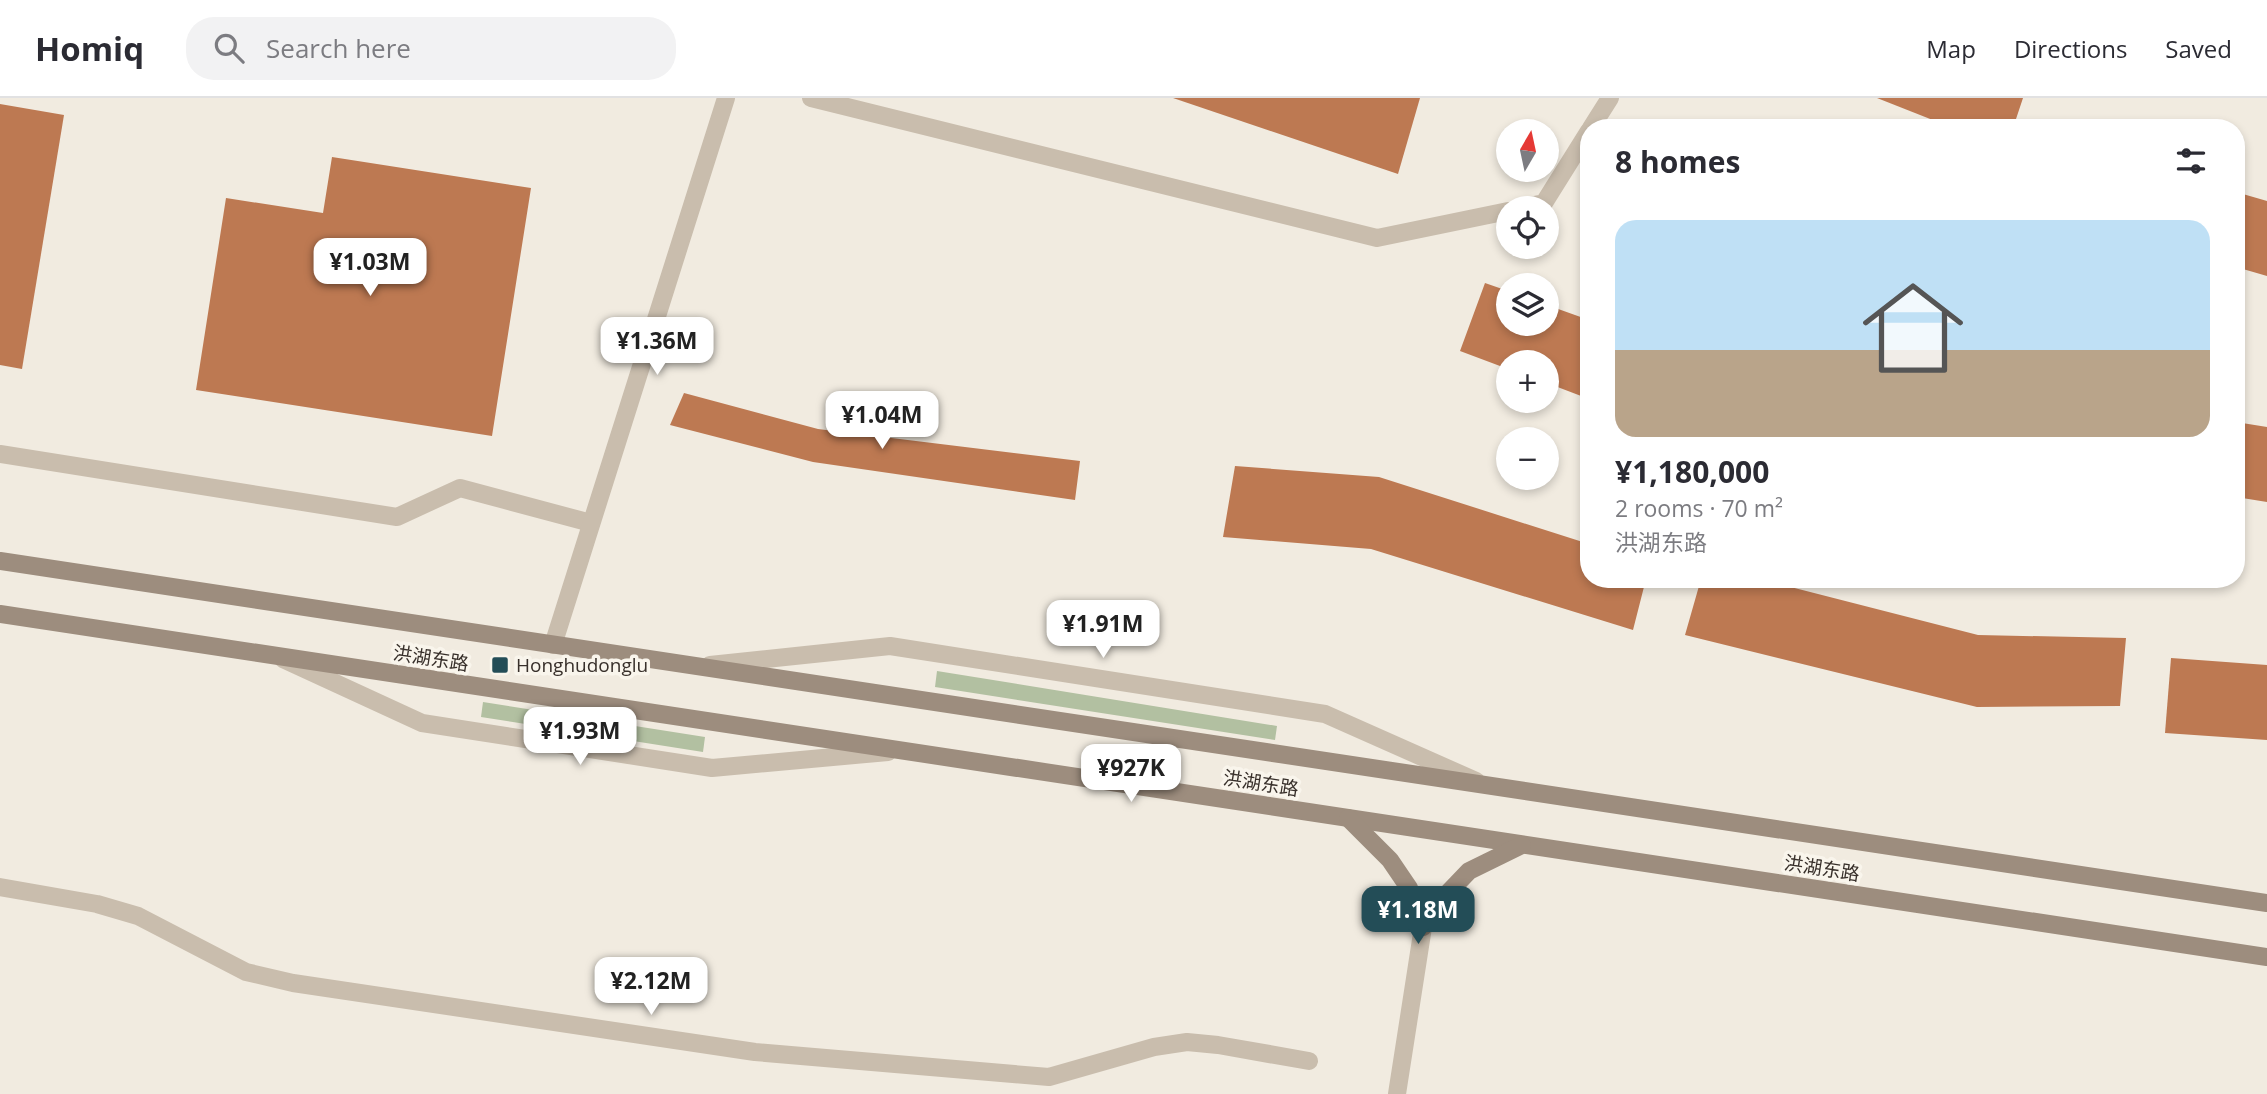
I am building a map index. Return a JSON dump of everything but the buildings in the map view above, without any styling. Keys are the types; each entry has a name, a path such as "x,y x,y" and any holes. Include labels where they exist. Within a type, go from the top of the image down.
{"main road":[{"name":"洪湖东路","path":"0,561 2267,903"},
{"name":"洪湖东路","path":"0,614 2267,957"},
{"path":"1348,818 1390,860 1409,888 1423,927"},
{"path":"1423,927 1446,895 1469,871 1522,845"}],"street":[{"path":"553,645 726,98"},
{"path":"811,98 1377,238 1496,213"},
{"path":"1597,119 1610,98"},
{"path":"1548,196 1580,146"},
{"path":"0,454 397,517 460,488 591,523"},
{"path":"696,666 890,646 1325,714 1489,787"},
{"path":"276,656 422,723 712,768 904,750"},
{"path":"0,887 97,904 138,916 246,972 293,984 755,1052 1049,1086 1154,1047 1187,1042 1309,1061"},
{"path":"1397,1094 1423,927"}],"green space":[{"path":"937,671 1277,726 1275,740 935,687"},
{"path":"483,702 705,737 703,752 481,717"}],"place":[{"name":"Honghudonglu","path":"500,665"}]}
